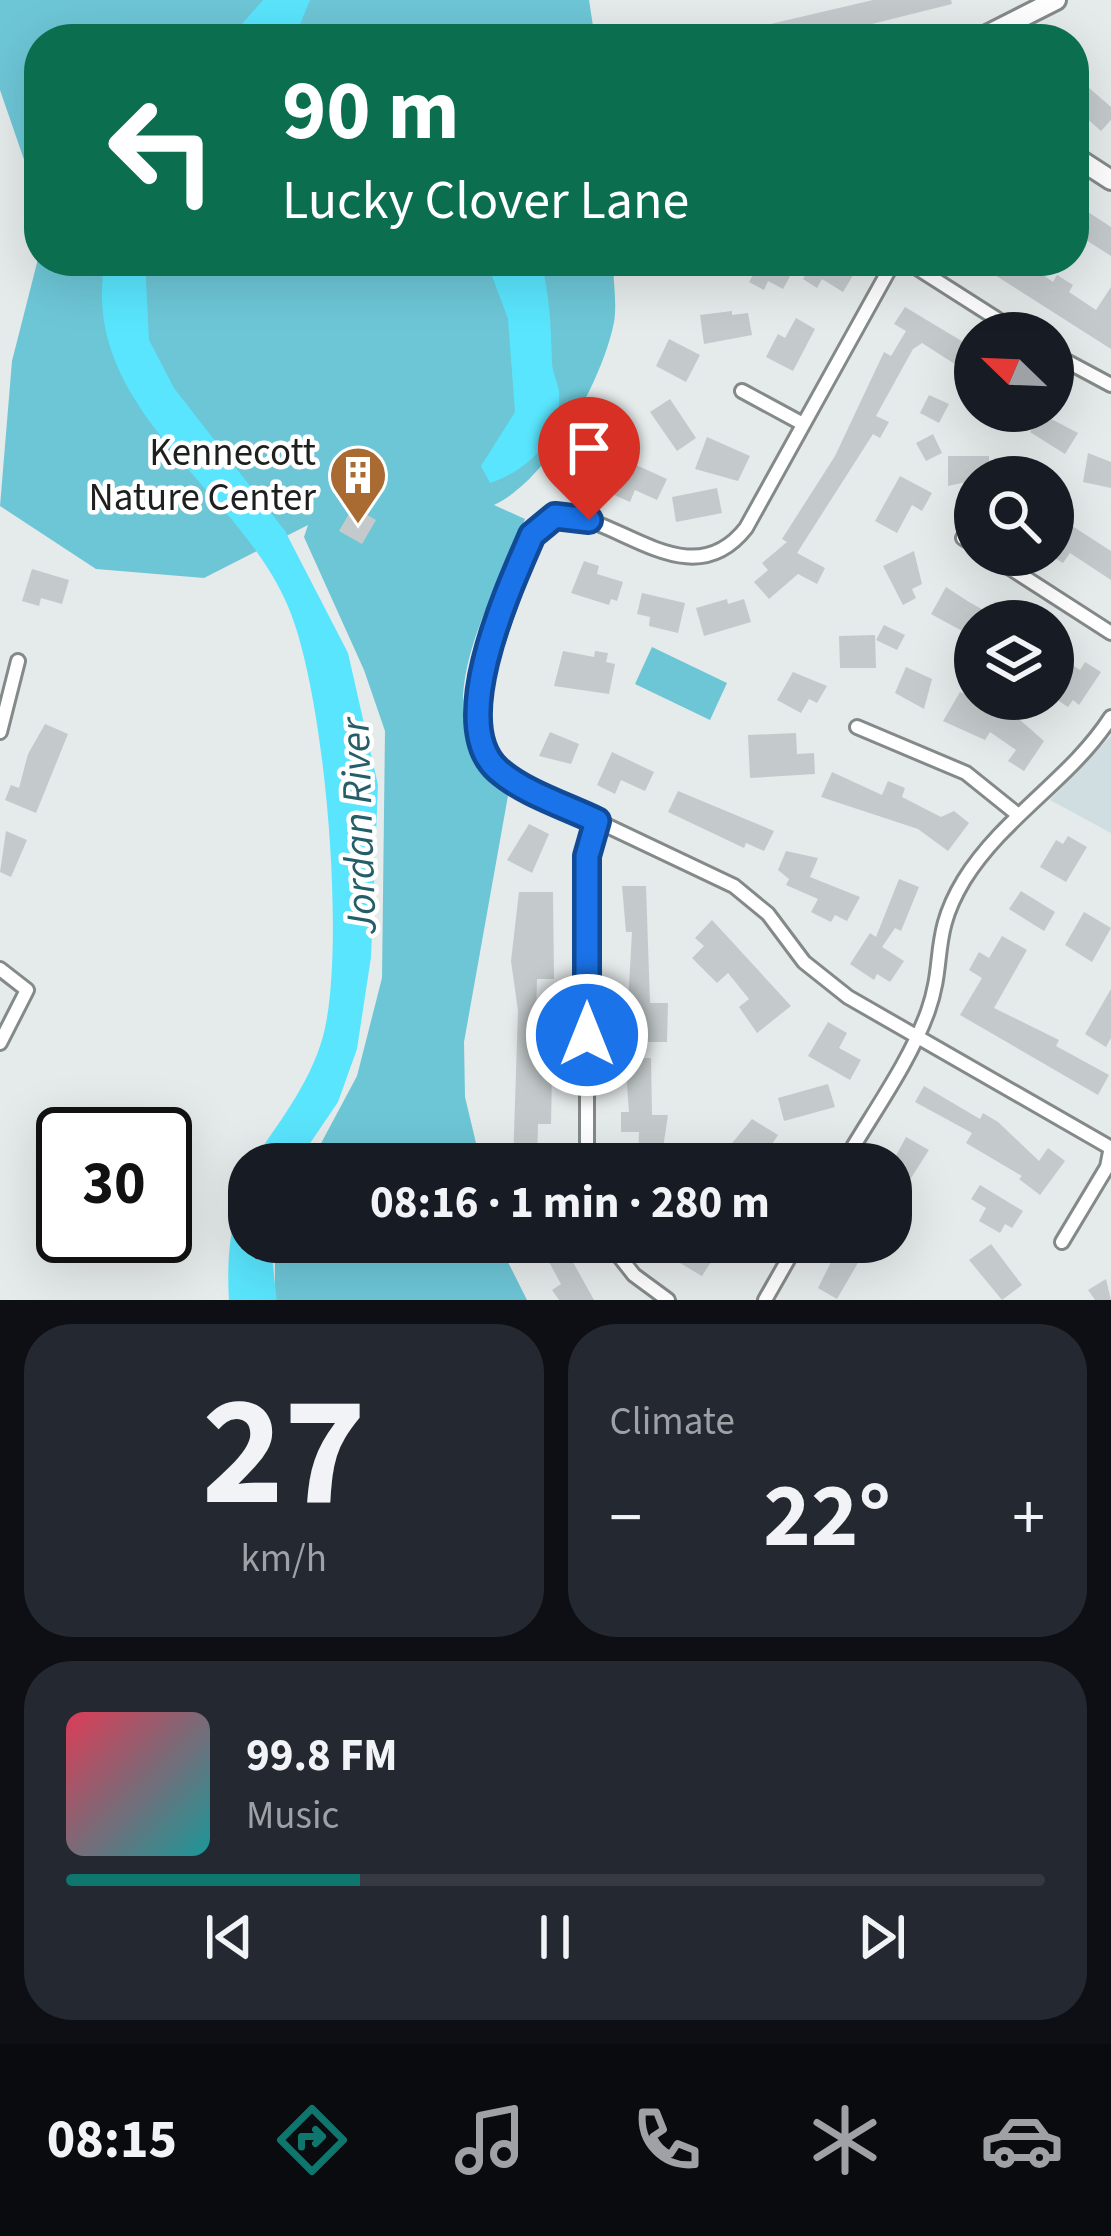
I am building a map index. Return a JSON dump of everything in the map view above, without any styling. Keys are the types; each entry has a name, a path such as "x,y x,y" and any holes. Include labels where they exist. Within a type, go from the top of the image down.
{"street":[{"path":"1008,24 1056,0"},
{"path":"886,276 746,528 710,555 673,556 572,515 555,516 536,529 479,688 478,733 501,773 744,892 820,976 1111,1147 1107,1167 1062,1242"},
{"path":"930,276 986,312"},
{"path":"1074,365 1111,385"},
{"path":"742,391 803,424"},
{"path":"1023,576 1111,633"},
{"path":"0,732 3,702 18,661"},
{"path":"855,1143 916,1035 931,999 937,942 946,912 974,864 1017,814 1084,753 1111,717"},
{"path":"857,727 966,773 1017,814"},
{"path":"587,1143 587,856 597,821"},
{"path":"0,969 27,990 0,1042"},
{"path":"625,1263 668,1300"},
{"path":"784,1300 767,1295 786,1263"}],"shaded area":[{"path":"0,0 589,0 593,24 24,24 24,160 0,90"},
{"path":"34,276 614,276 613,327 584,402 534,475 494,505 525,519 480,623 463,697 466,732 481,763 509,790 464,1042 465,1097 476,1143 321,1143 357,1076 382,978 385,731 364,670 304,537 308,525 204,578 96,569 0,506 12,361"},
{"path":"652,647 727,683 710,720 635,684"},
{"path":"1111,736 1111,833 1050,800"},
{"path":"275,1263 508,1263 527,1300 275,1300"}],"water":[{"path":"263,0 310,0 300,24 242,24"},
{"path":"104,276 146,276 149,340 174,388 285,531 348,653 378,785 371,957 357,1049 338,1102 310,1143 265,1143 313,1065 331,987 328,814 312,693 300,643 287,604 263,561 166,443 137,403 115,360 103,313"},
{"path":"492,276 544,276 558,408 540,449 518,470 490,483 481,466 515,412 508,319"},
{"path":"266,1263 262,1300 229,1300 228,1265"}],"building":[{"path":"873,0 951,0 952,4 872,24 770,24"},
{"path":"1089,88 1111,107 1111,120 1101,131 1089,120"},
{"path":"1089,213 1111,227 1111,256 1089,242"},
{"path":"752,276 790,276 783,289 768,281 764,290 749,282"},
{"path":"853,276 843,292 822,279 817,288 803,279"},
{"path":"997,276 1044,276 1053,282 1059,276 1073,285 1069,292 1096,310 1111,287 1111,349 1074,325 1074,312 1053,312"},
{"path":"905,307 954,336 954,364 922,343 913,349 876,416 889,422 880,438 873,434 797,553 825,568 817,584 798,574 769,599 754,582 768,570 762,563 787,542 782,539 835,456 884,352 891,356 906,331 894,324"},
{"path":"732,311 732,315 748,313 752,335 704,344 700,315"},
{"path":"796,318 815,329 793,371 766,357 778,334 785,338"},
{"path":"669,339 700,355 686,382 656,366"},
{"path":"929,395 949,404 939,423 920,413"},
{"path":"670,399 696,438 677,451 650,412"},
{"path":"1030,432 1078,433 1065,454"},
{"path":"933,434 942,453 926,461 916,443"},
{"path":"707,437 750,456 738,481 695,469"},
{"path":"1088,453 1111,462 1111,488 1083,482"},
{"path":"948,456 954,456 954,485 948,486"},
{"path":"634,464 667,479 657,500 635,490 630,502 612,494"},
{"path":"900,476 932,493 922,511 912,505 897,533 875,521"},
{"path":"717,488 722,513 676,522 672,497"},
{"name":"Kennecott Nature Center","path":"353,507 376,520 362,544 339,531"},
{"path":"1074,527 1111,551 1111,580 1074,556"},
{"path":"914,551 922,584 912,589 916,598 903,605 883,566"},
{"path":"584,561 599,566 597,574 623,582 617,601 611,599 609,605 571,593"},
{"path":"32,569 69,580 62,604 41,598 39,606 22,601"},
{"path":"946,587 966,600 954,600 954,627 931,614"},
{"path":"642,593 685,603 678,633 649,626 650,617 637,614"},
{"path":"727,599 728,604 744,599 751,622 704,636 696,608"},
{"path":"884,625 905,635 897,650 876,640"},
{"path":"875,635 876,668 840,668 839,636"},
{"path":"563,651 594,657 595,651 608,653 606,662 615,664 609,694 554,686"},
{"path":"1085,662 1101,672 1079,705 1074,701 1074,666 1080,670"},
{"path":"906,667 932,679 924,709 895,693"},
{"path":"793,672 827,686 817,703 809,699 801,713 777,700"},
{"path":"954,702 954,720 1020,720 1044,741 1024,771 1008,761 1016,750 990,732 985,740 943,721"},
{"path":"45,724 68,734 36,813 5,800 11,785 19,788 28,754"},
{"path":"550,732 579,744 571,764 539,756"},
{"path":"796,733 797,754 814,753 815,774 750,778 748,735"},
{"path":"612,752 654,772 645,791 621,780 615,794 597,785"},
{"path":"832,772 882,795 888,781 905,788 902,797 941,817 954,811 969,823 948,851 918,829 821,797"},
{"path":"678,791 774,831 764,851 746,843 744,848 668,812"},
{"path":"529,824 549,834 532,873 507,860"},
{"path":"6,831 27,840 11,877 0,872"},
{"path":"1068,836 1087,847 1066,882 1040,867 1056,840 1063,844"},
{"path":"786,851 818,858 810,877 860,897 847,921 835,915 831,922 811,912 818,899 786,885 789,879 778,870"},
{"path":"899,879 919,887 901,931 895,928 882,947 904,961 890,982 877,974 874,980 850,964 870,933 876,937"},
{"path":"622,886 646,886 650,1003 668,1003 667,1042 642,1042 643,1022 627,1022 632,932 626,932"},
{"path":"1021,891 1055,912 1044,931 1009,909"},
{"path":"519,892 553,892 554,979 537,979 536,1016 553,1016 551,1124 538,1124 538,1143 514,1143 518,1011 511,961"},
{"path":"1084,912 1111,928 1092,962 1065,945"},
{"path":"712,920 791,1006 757,1033 739,1007 749,999 728,973 717,983 692,958 704,946 695,938"},
{"path":"1002,936 1027,950 994,1008 1059,1040 1056,1046 1109,1075 1098,1095 960,1015 982,978 969,970 979,952 989,958"},
{"path":"1111,989 1111,1038 1106,1047 1085,1034"},
{"path":"828,1022 847,1033 839,1048 861,1060 850,1080 808,1056"},
{"path":"625,1058 651,1058 652,1115 668,1115 664,1143 639,1143 639,1132 621,1132 621,1112 629,1112"},
{"path":"828,1084 835,1107 784,1121 778,1098"},
{"path":"924,1086 980,1119 983,1113 998,1122 1039,1161 1048,1148 1065,1161 1040,1195 1019,1179 1022,1176 966,1143 972,1133 915,1102"},
{"path":"752,1119 778,1135 773,1143 732,1143"},
{"path":"906,1137 929,1150 912,1176 912,1143 903,1143"},
{"path":"980,1185 1023,1211 1012,1228 1005,1224 1000,1233 979,1221 986,1208 971,1199"},
{"path":"991,1244 1022,1285 1002,1300 969,1260"},
{"path":"550,1263 573,1263 594,1300 559,1300 552,1290 561,1284"},
{"path":"680,1263 710,1263 702,1276"},
{"path":"830,1263 858,1263 837,1299 818,1288"},
{"path":"1106,1279 1111,1300 1095,1300 1088,1290"}],"waterway":[{"name":"Jordan River","path":"259,1263 263,1300"}],"place":[{"name":"Kennecott Nature Center","path":"358,526"}],"route":[{"path":"587,1035 587,856 597,821 501,773 481,744 475,711 532,535 555,516 589,520"}]}
